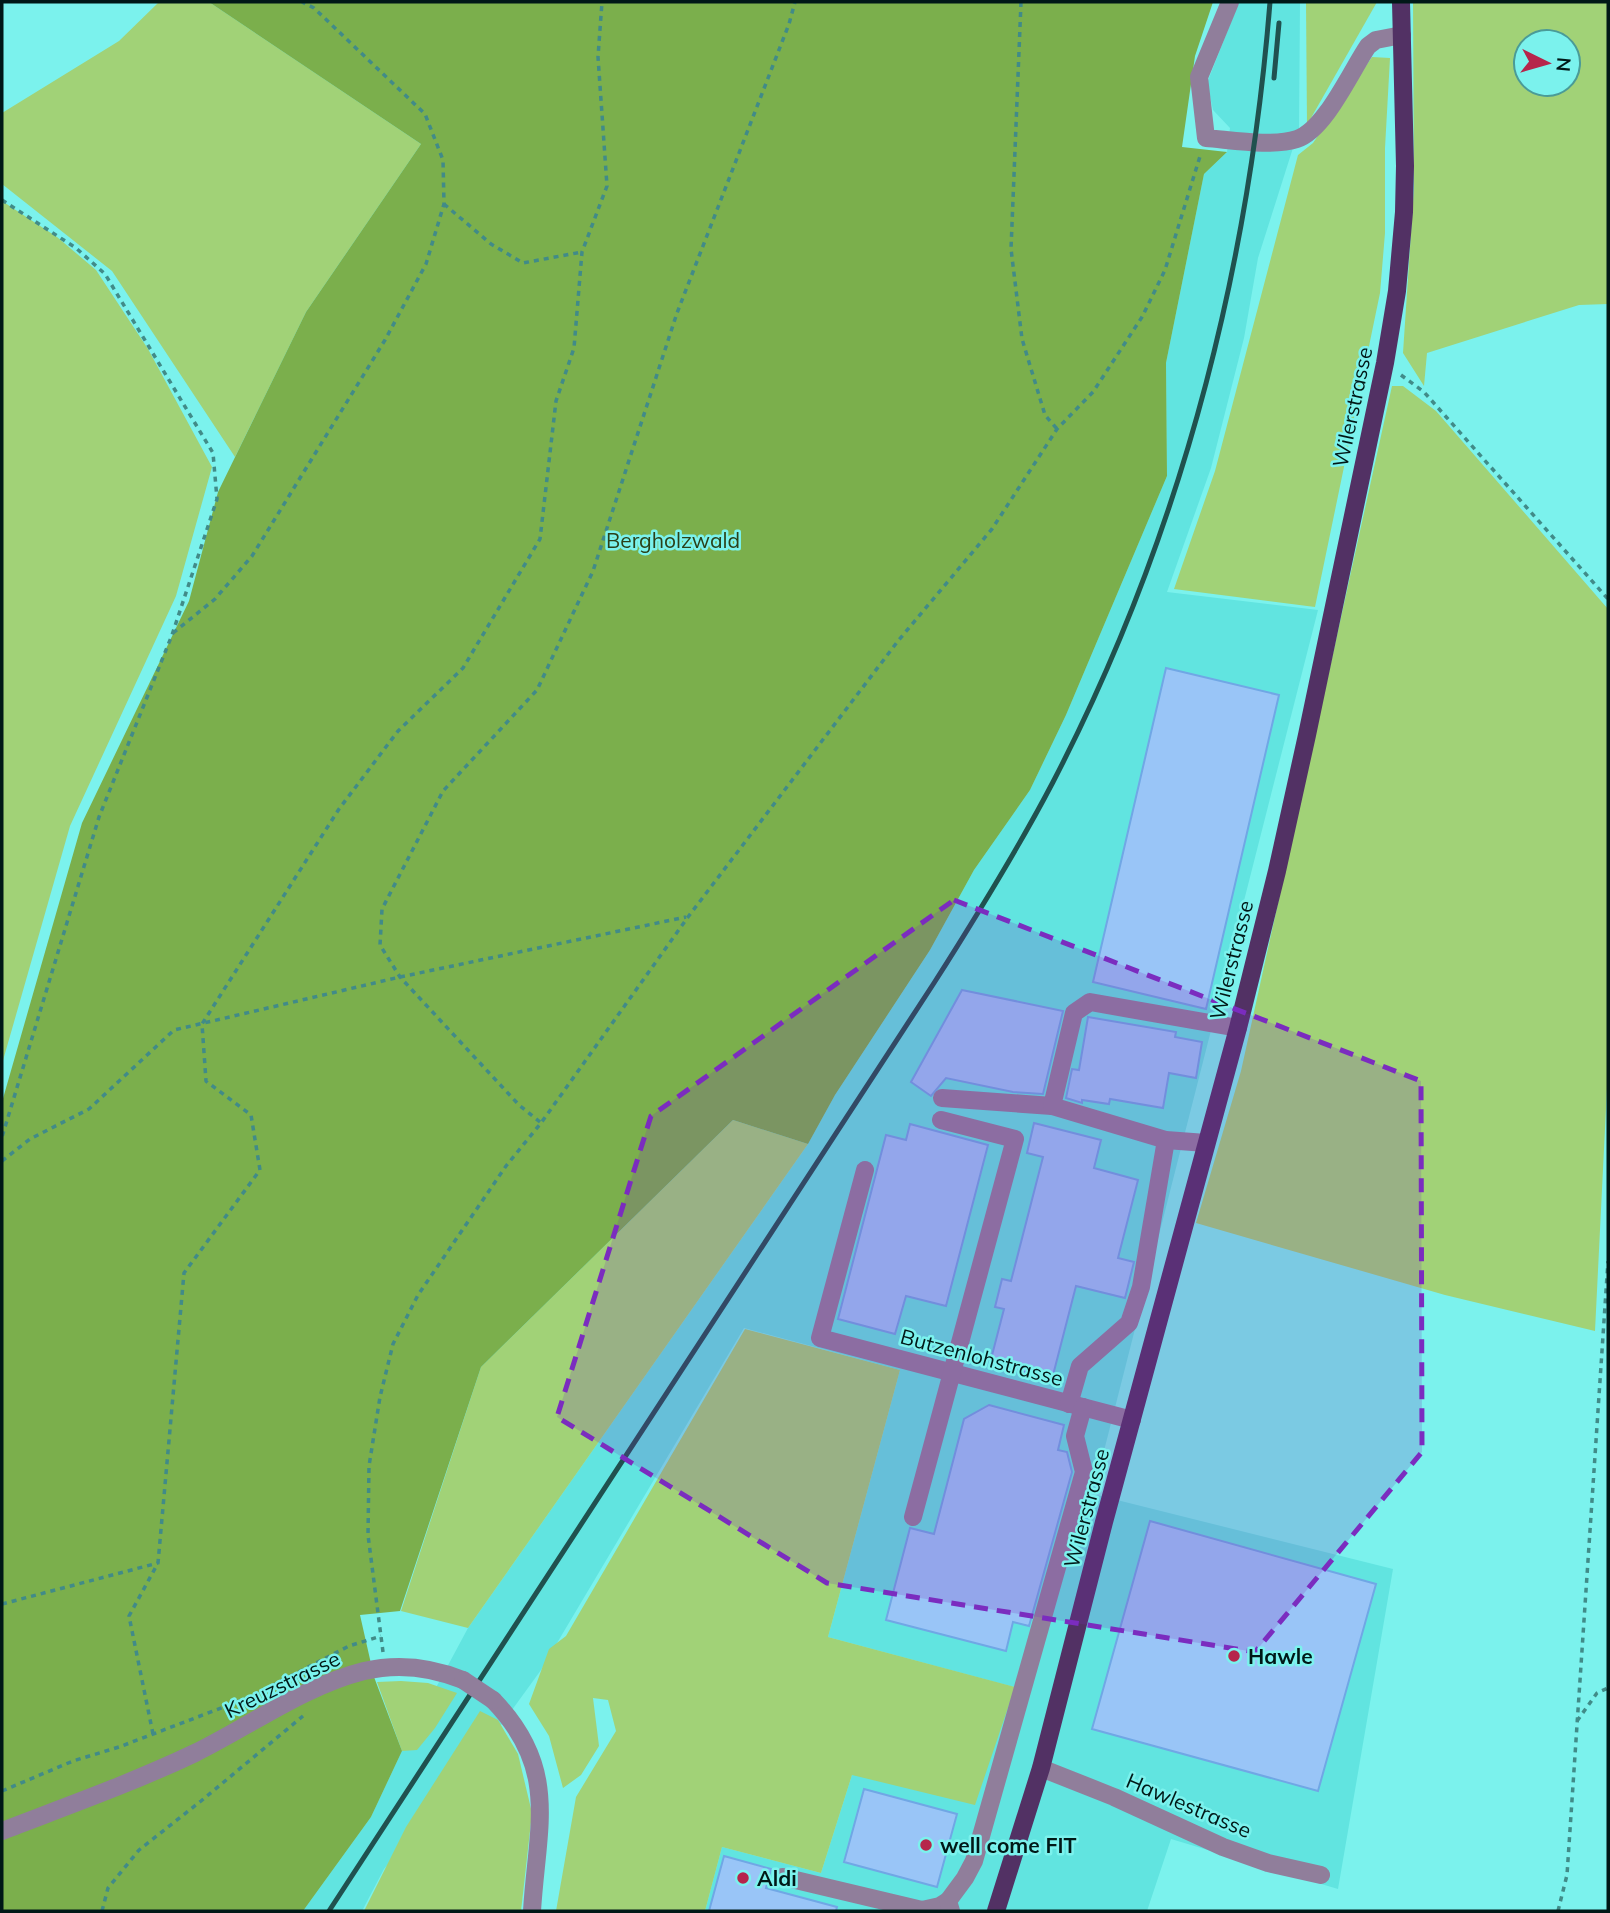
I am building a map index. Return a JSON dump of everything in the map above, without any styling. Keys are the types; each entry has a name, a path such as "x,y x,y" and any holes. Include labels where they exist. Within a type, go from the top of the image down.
{"main road":[{"name":"Wilerstrasse","path":"996,1911 1041,1768 1238,1028 1277,871 1385,363 1397,291 1404,212 1401,2"}],"street":[{"path":"1230,2 1199,77 1206,138 1286,142 1300,139 1320,123 1368,46 1376,40 1402,35"},
{"path":"1052,1105 1073,1013 1090,1002 1238,1028"},
{"path":"942,1098 1052,1105 1166,1140 1206,1143"},
{"path":"913,1517 1015,1139 941,1120"},
{"path":"783,1877 922,1910 950,1906 974,1861 1084,1472 1075,1436 1080,1366 1129,1323 1141,1287 1166,1140"},
{"name":"Butzenlohstrasse","path":"865,1170 820,1338 1132,1420"},
{"name":"Kreuzstrasse","path":"2,1831 160,1769 344,1677 384,1667 427,1668 463,1680 493,1700 506,1713 526,1742 538,1782 540,1802 532,1911"},
{"name":"Hawlestrasse","path":"1041,1768 1114,1797 1223,1847 1268,1863 1321,1875"}],"path":[{"path":"172,635 215,599 252,556 385,340 421,275 444,204 443,160 425,114 314,8 302,2"},
{"path":"153,1734 129,1616 158,1563 184,1273 260,1170 251,1115 206,1081 202,1024 339,809 398,732 463,668 540,539 556,401 574,348 582,252 607,186 598,57 602,2"},
{"path":"541,1123 519,1105 400,977 380,945 382,909 443,791 537,690 593,571 677,313 789,24 795,2"},
{"path":"1021,2 1011,249 1022,339 1045,415 1057,429"},
{"path":"384,1667 368,1535 369,1466 380,1397 393,1344 418,1295 506,1166 541,1123 688,917 898,641 992,529 1057,429 1093,392 1142,317 1170,258 1206,138"},
{"path":"2,200 76,248 106,274 213,453 217,499 172,635 99,817 2,1137"},
{"path":"444,204 491,244 523,262 582,252"},
{"path":"1385,363 1424,392 1608,599"},
{"path":"2,1161 30,1139 89,1108 174,1030 400,977 688,917"},
{"path":"1558,1911 1567,1875 1608,1261"},
{"path":"2,1604 158,1563"},
{"path":"2,1791 73,1761 250,1697 349,1646 382,1636"},
{"path":"1576,1723 1597,1693 1608,1688"},
{"path":"102,1911 108,1888 139,1850 309,1710 310,1692"}],"highlighted area":[{"path":"954,900 1421,1081 1422,1452 1255,1652 827,1583 557,1417 651,1116"}],"shaded area":[{"path":"1239,2 1300,2 1299,129 1258,258 1244,338 1211,468 1167,592 1318,610 1093,1494 1393,1569 1338,1889 1171,1839 1147,1911 705,1911 722,1847 821,1873 852,1775 1014,1687 828,1637 900,1370 744,1328 541,1670 478,1757 384,1869 362,1911 303,1911 371,1817 402,1751 468,1628 808,1144 835,1095 930,950 974,870 1030,790 1066,715 1167,476 1166,363 1204,174 1227,152 1230,128 1213,110 1207,83"}],"green space":[{"path":"159,2 209,2 421,144 306,312 235,457 112,271 2,184 2,113 119,41"},
{"name":"Bergholzwald","path":"209,2 1213,2 1195,56 1182,147 1227,152 1204,174 1166,363 1167,476 1066,715 1030,790 974,870 930,950 835,1095 808,1144 733,1120 481,1367 400,1611 360,1615 374,1677 402,1751 371,1817 303,1911 2,1911 2,1102 82,823 189,601 218,492 306,312 421,144"},
{"path":"1306,2 1377,2 1307,125"},
{"path":"1413,2 1608,2 1608,304 1579,305 1427,353 1424,386 1403,353 1414,188"},
{"path":"1372,57 1390,58 1385,148 1385,233 1380,293 1315,607 1174,589 1215,471 1298,155 1313,143"},
{"path":"2,201 57,237 96,270 148,349 212,467 176,596 70,826 2,1064"},
{"path":"1392,386 1403,386 1436,411 1608,609 1608,1068 1595,1331 1445,1295 1196,1223 1241,1071"},
{"path":"733,1120 808,1144 468,1628 401,1611 481,1367"},
{"path":"745,1329 900,1370 828,1637 1015,1687 975,1805 852,1775 821,1873 722,1847 705,1911 556,1911 576,1797 616,1731 608,1700 593,1698 599,1746 581,1775 563,1788 549,1736 529,1704 549,1649 566,1636"},
{"path":"377,1682 428,1683 457,1693 417,1750 402,1751"},
{"path":"480,1711 498,1720 518,1754 532,1813 521,1911 364,1911 406,1827"}],"building":[{"path":"1166,668 1279,695 1206,1009 1093,982"},
{"path":"962,990 1063,1011 1043,1094 1013,1092 946,1078 931,1096 911,1082"},
{"path":"1088,1017 1176,1032 1175,1037 1202,1042 1196,1078 1169,1073 1163,1108 1110,1099 1109,1104 1082,1100 1082,1103 1066,1098 1072,1069 1079,1070"},
{"path":"1034,1123 1101,1140 1094,1168 1138,1180 1118,1258 1134,1262 1125,1298 1076,1286 1052,1379 990,1363 1004,1309 995,1307 1002,1279 1011,1281 1043,1157 1027,1153"},
{"path":"910,1124 988,1145 946,1306 906,1296 895,1334 838,1319 886,1135 906,1140"},
{"path":"989,1405 1064,1425 1058,1450 1067,1452 1072,1472 1029,1626 1013,1622 1006,1651 886,1620 910,1528 934,1534 964,1419"},
{"name":"Hawle","path":"1150,1521 1376,1584 1318,1791 1092,1729"},
{"path":"864,1789 957,1814 937,1887 844,1862"},
{"name":"Aldi","path":"724,1856 771,1869 766,1888 837,1907 836,1911 709,1911"}],"railway":[{"path":"329,1911 934,983 996,884 1053,782 1098,689 1137,595 1172,500 1201,403 1225,305 1245,205 1260,104 1270,2"},
{"path":"1274,78 1279,23"}],"place":[{"name":"Hawle","path":"1234,1656"},
{"name":"well come FIT","path":"926,1845"},
{"name":"Aldi","path":"743,1878"}]}
